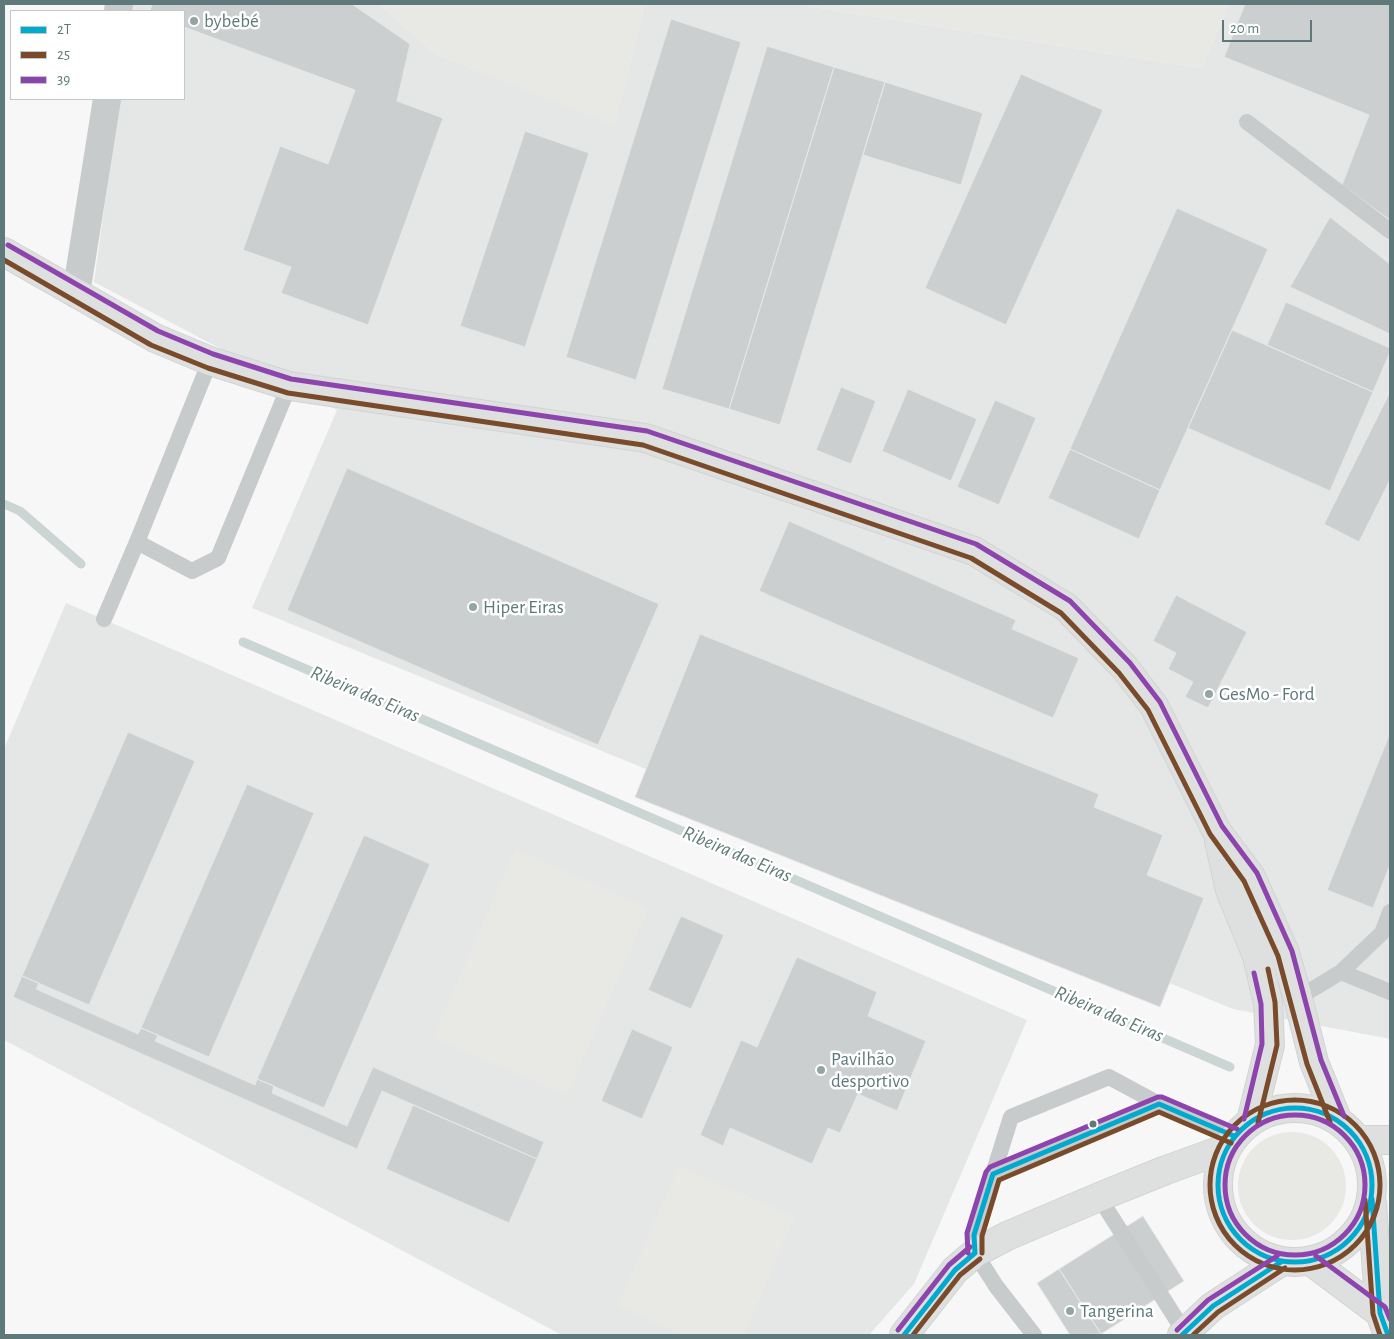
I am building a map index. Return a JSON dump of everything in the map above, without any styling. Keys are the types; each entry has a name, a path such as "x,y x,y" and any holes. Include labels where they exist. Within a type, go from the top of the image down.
{"main road":[{"path":"4,252 155,338 210,360 289,386 645,438 974,551 1066,607 1125,668 1154,706 1216,830 1251,877 1285,953 1314,1062 1337,1119"},
{"path":"1216,830 1230,890 1257,956 1268,1003 1270,1046 1237,1135 1218,1176 1220,1205 1233,1232 1254,1251 1281,1262 1312,1262 1340,1250 1361,1228 1372,1199"},
{"path":"904,1335 955,1270 975,1253 1007,1236 1166,1170 1237,1135 1278,1109 1309,1108 1337,1119 1359,1140 1372,1169 1372,1199 1384,1324"},
{"path":"1359,1140 1390,1140"},
{"path":"1184,1334 1213,1306 1281,1262"},
{"path":"1312,1262 1384,1324"}],"street":[{"path":"76,294 107,100"}],"lane":[{"path":"1247,122 1390,231"},
{"path":"104,619 210,360"},
{"path":"137,542 192,571 218,558 289,386"},
{"path":"1298,998 1342,972 1382,933 1390,912"},
{"path":"1342,972 1390,992"},
{"path":"1034,1335 996,1286 975,1253 974,1235 1011,1117 1109,1077 1159,1104 1237,1135"},
{"path":"993,1174 1159,1104"},
{"path":"1099,1197 1184,1334"}],"shaded area":[{"path":"132,4 379,4 436,54 614,125 645,4 794,4 1201,68 1229,4 1390,4 1390,1039 1233,1009 252,608 337,410 94,282 119,100 185,100 185,10 131,10"},
{"path":"379,4 645,4 614,126 436,54"},
{"path":"794,4 1229,4 1201,68"},
{"path":"66,603 1027,1020 914,1284 869,1335 562,1335 4,1040 4,749"},
{"path":"515,849 649,908 567,1096 433,1037"},
{"path":"1292,1132 1313,1136 1330,1148 1342,1165 1346,1186 1342,1207 1330,1224 1313,1236 1292,1240 1271,1236 1254,1224 1242,1207 1238,1186 1242,1165 1254,1148 1271,1136"},
{"path":"679,1166 795,1217 744,1335 684,1335 617,1306"}],"building":[{"path":"152,4 352,4 410,44 397,101 443,118 368,325 281,293 291,267 243,250 280,146 328,164 355,90 185,27 185,10 150,10"},
{"path":"1245,4 1390,4 1390,220 1342,185 1369,115 1224,57"},
{"path":"671,19 741,42 636,380 566,357"},
{"path":"767,46 834,67 729,409 662,389"},
{"path":"834,67 885,82 780,425 729,409"},
{"path":"1021,74 1103,110 1006,325 925,288"},
{"path":"885,82 983,113 961,185 863,155"},
{"path":"525,131 589,153 525,347 460,326"},
{"path":"1177,208 1268,249 1160,490 1070,449"},
{"path":"1330,217 1390,264 1390,334 1290,287"},
{"path":"1286,302 1390,348 1373,392 1267,345"},
{"path":"1232,330 1373,392 1330,491 1188,428"},
{"path":"841,387 876,401 851,464 816,450"},
{"path":"908,389 977,419 951,481 882,451"},
{"path":"1390,392 1390,480 1359,542 1324,524"},
{"path":"995,400 1036,418 999,505 957,487"},
{"path":"1070,449 1160,490 1139,539 1048,498"},
{"name":"Hiper Eiras","path":"347,468 659,604 598,745 287,610"},
{"path":"789,521 1016,620 1012,629 1079,658 1053,718 759,591"},
{"path":"1176,595 1247,632 1208,708 1185,697 1193,682 1168,669 1176,653 1153,641"},
{"path":"700,634 1099,794 1094,807 1163,835 1147,875 1204,898 1160,1007 635,797"},
{"path":"128,732 195,761 89,1005 22,976"},
{"path":"1390,733 1390,865 1373,908 1327,890"},
{"path":"247,784 314,813 209,1057 141,1028"},
{"path":"364,835 430,864 324,1108 257,1079"},
{"path":"681,916 724,935 691,1009 648,990"},
{"name":"Pavilhão desportivo","path":"797,957 877,992 868,1016 926,1041 897,1111 858,1094 840,1133 828,1128 812,1164 730,1128 723,1146 700,1135 741,1040 757,1047"},
{"path":"22,976 39,983 36,989 138,1034 141,1028 158,1035 155,1041 255,1085 257,1079 274,1086 272,1093 347,1126 373,1067 544,1142 537,1159 382,1091 357,1149 13,997"},
{"path":"632,1029 673,1047 642,1119 601,1101"},
{"path":"413,1105 537,1159 509,1223 386,1169"},
{"path":"1143,1216 1184,1281 1101,1334 1059,1269"},
{"name":"Tangerina","path":"1059,1269 1101,1334 1070,1335 1037,1283"}],"waterway":[{"name":"Ribeira das Eiras","path":"4,504 20,511 81,564"},
{"name":"Ribeira das Eiras","path":"243,642 1230,1067"}],"transit line":[{"name":"39","path":"8,245 158,331 213,354 291,379 647,431 976,544 1070,601 1130,663 1160,702 1222,826 1257,873 1292,951 1321,1060 1344,1116"},
{"name":"25","path":"4,260 151,345 208,368 288,393 643,445 971,558 1061,613 1119,673 1148,710 1210,834 1244,881 1278,956 1307,1064 1330,1122"},
{"name":"25","path":"1258,1123 1277,1045 1275,1002 1268,969"},
{"name":"39","path":"1244,1119 1262,1044 1261,1004 1254,973"},
{"name":"39","path":"968,1253 967,1233 986,1172 990,1167 1158,1097 1162,1097 1237,1129"},
{"name":"25","path":"1295,1100 1320,1104 1335,1110 1355,1125 1370,1145 1378,1168 1380,1185 1376,1210 1370,1225 1355,1245 1335,1260 1312,1268 1295,1270 1270,1266 1255,1260 1235,1245 1220,1225 1212,1202 1210,1185 1214,1160 1220,1145 1235,1125 1255,1110 1278,1102 1295,1100"},
{"name":"2T","path":"975,1253 974,1235 993,1174 1159,1104 1234,1136"},
{"name":"2T","path":"1295,1108 1310,1109 1325,1114 1350,1130 1366,1155 1371,1170 1372,1185 1371,1200 1366,1215 1350,1240 1325,1256 1310,1261 1295,1262 1280,1261 1265,1256 1240,1240 1224,1215 1219,1200 1218,1185 1219,1170 1224,1155 1240,1130 1265,1114 1280,1109 1295,1108"},
{"name":"25","path":"982,1253 982,1236 999,1180 1159,1112 1231,1143"},
{"name":"39","path":"1295,1115 1322,1121 1334,1127 1344,1136 1353,1146 1359,1158 1365,1185 1359,1212 1353,1224 1344,1234 1334,1243 1322,1249 1295,1255 1268,1249 1256,1243 1246,1234 1237,1224 1231,1212 1225,1185 1231,1158 1237,1146 1246,1136 1256,1127 1268,1121 1295,1115"},
{"name":"2T","path":"1372,1199 1380,1313 1388,1335"},
{"name":"25","path":"1365,1200 1373,1314 1380,1335"},
{"name":"39","path":"898,1330 949,1265 970,1247"},
{"name":"2T","path":"904,1335 955,1270 975,1253"},
{"name":"39","path":"1177,1330 1208,1300 1277,1256"},
{"name":"39","path":"1316,1256 1385,1307 1390,1319"},
{"name":"25","path":"913,1335 960,1275 980,1259"},
{"name":"2T","path":"1182,1335 1213,1306 1281,1262"},
{"name":"25","path":"1193,1335 1218,1312 1285,1268"}],"place":[{"name":"bybebé","path":"194,21"},
{"name":"Hiper Eiras","path":"473,607"},
{"name":"GesMo - Ford","path":"1209,694"},
{"name":"Pavilhão desportivo","path":"821,1070"},
{"name":"Tangerina","path":"1070,1311"}]}
